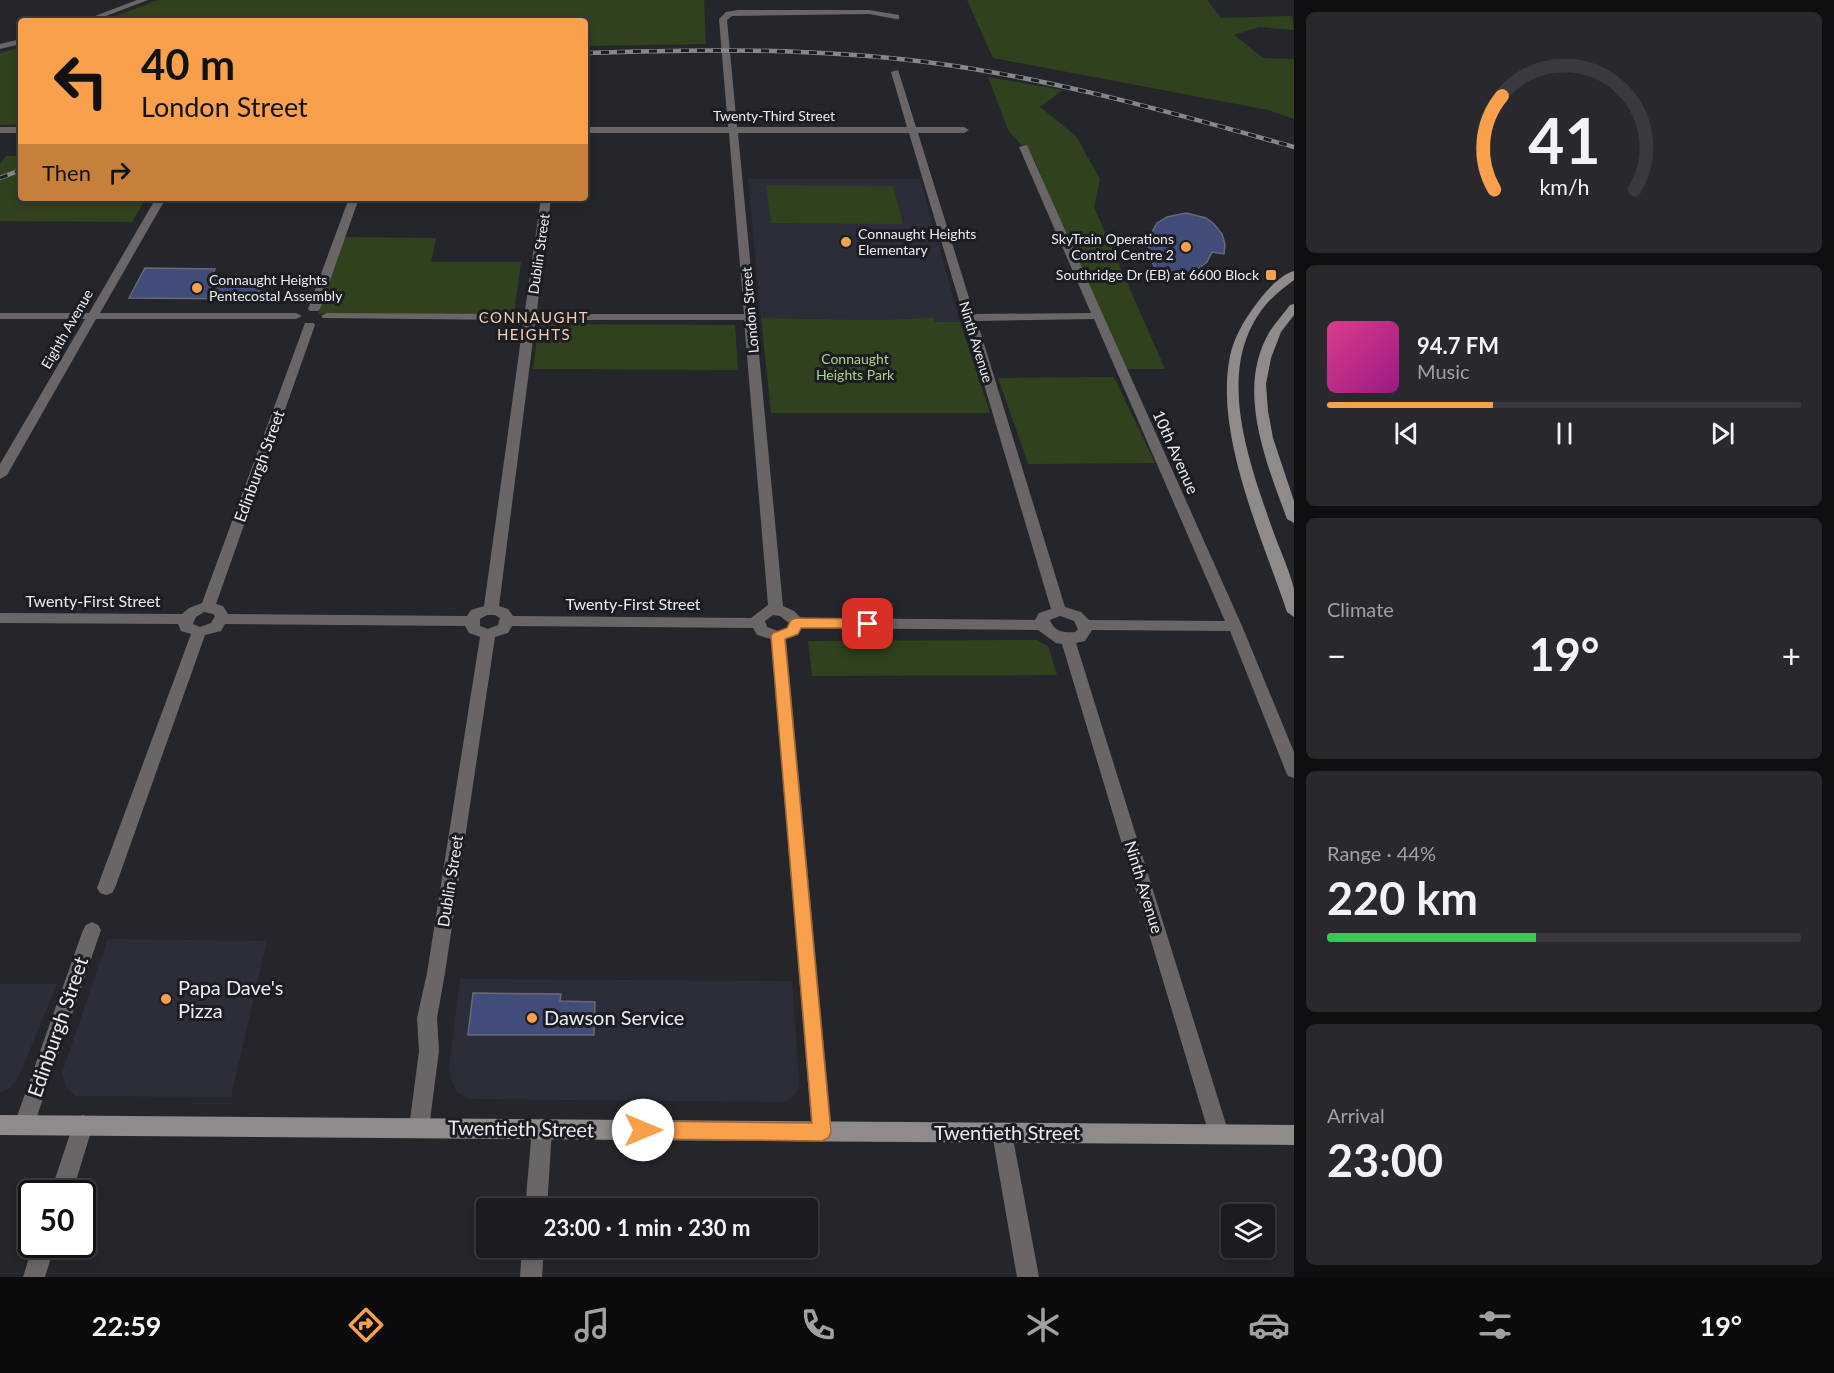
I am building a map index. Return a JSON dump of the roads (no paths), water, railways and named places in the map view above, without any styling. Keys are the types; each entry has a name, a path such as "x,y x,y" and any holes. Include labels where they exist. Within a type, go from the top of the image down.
{"main road":[{"path":"1294,274 1265,299 1251,319 1234,365 1231,394 1234,427 1242,460 1294,612"},
{"path":"1294,307 1275,333 1266,357 1261,379 1260,416 1266,444 1294,519"},
{"name":"Twentieth Street","path":"0,1125 1294,1135"}],"street":[{"path":"94,18 144,0"},
{"name":"London Street","path":"777,610 723,19 729,14 869,12 896,17"},
{"path":"0,47 18,42"},
{"name":"Ninth Avenue","path":"895,72 1059,611"},
{"name":"Twenty-Third Street","path":"588,129 964,130"},
{"path":"0,130 18,130"},
{"name":"10th Avenue","path":"1024,147 1235,626 1294,772"},
{"name":"Eighth Avenue","path":"0,475 159,201"},
{"path":"314,309 353,201"},
{"name":"Dublin Street","path":"531,310 546,201"},
{"path":"0,316 296,316 301,312 314,309 325,312 327,316"},
{"path":"296,316 300,323 309,325 319,323 327,316 517,317 520,313 531,310 542,313 545,317"},
{"path":"968,318 1098,316"},
{"path":"517,317 519,321 529,324 542,321 545,317 750,317"},
{"path":"491,609 529,324"},
{"name":"Edinburgh Street","path":"208,607 309,325"},
{"path":"208,607 218,610 222,619 216,627 199,632 186,627 186,619 192,612 208,607"},
{"path":"491,609 502,612 508,621 499,632 488,634 477,632 471,625 471,621 476,614 491,609"},
{"path":"777,610 788,613 796,623 793,631 778,636 766,633 757,623 765,612 777,610"},
{"path":"1059,611 1078,617 1085,629 1080,637 1068,640 1055,637 1043,625 1042,620 1048,614 1059,611"},
{"name":"Twenty-First Street","path":"0,618 186,619"},
{"path":"222,619 471,621"},
{"name":"Twenty-First Street","path":"508,621 757,623"},
{"path":"796,623 1043,625"},
{"path":"1084,625 1235,626"},
{"path":"106,888 199,632"},
{"name":"Dublin Street","path":"419,1128 429,1051 427,1018 436,974 488,634"},
{"path":"778,636 822,1132"},
{"name":"Ninth Avenue","path":"1068,640 1220,1134"},
{"name":"Edinburgh Street","path":"24,1125 92,930"},
{"path":"65,1180 83,1125"},
{"path":"537,1198 542,1129"},
{"path":"1002,1133 1028,1277"},
{"path":"34,1277 40,1258"},
{"path":"531,1277 532,1258"}],"railway":[{"path":"588,53 799,52 926,62 1065,87 1157,109 1294,147"},
{"path":"0,178 18,171"}],"place":[{"name":"Connaught Heights Elementary","path":"846,242"},
{"name":"SkyTrain Operations Control Centre 2","path":"1186,247"},
{"name":"Southridge Dr (EB) at 6600 Block","path":"1271,275"},
{"name":"Connaught Heights Pentecostal Assembly","path":"197,288"},
{"name":"Papa Dave's Pizza","path":"166,999"},
{"name":"Dawson Service","path":"532,1018"}],"district":[{"name":"CONNAUGHT HEIGHTS","path":"534,326"}],"park label":[{"name":"Connaught Heights Park","path":"855,368"}]}
